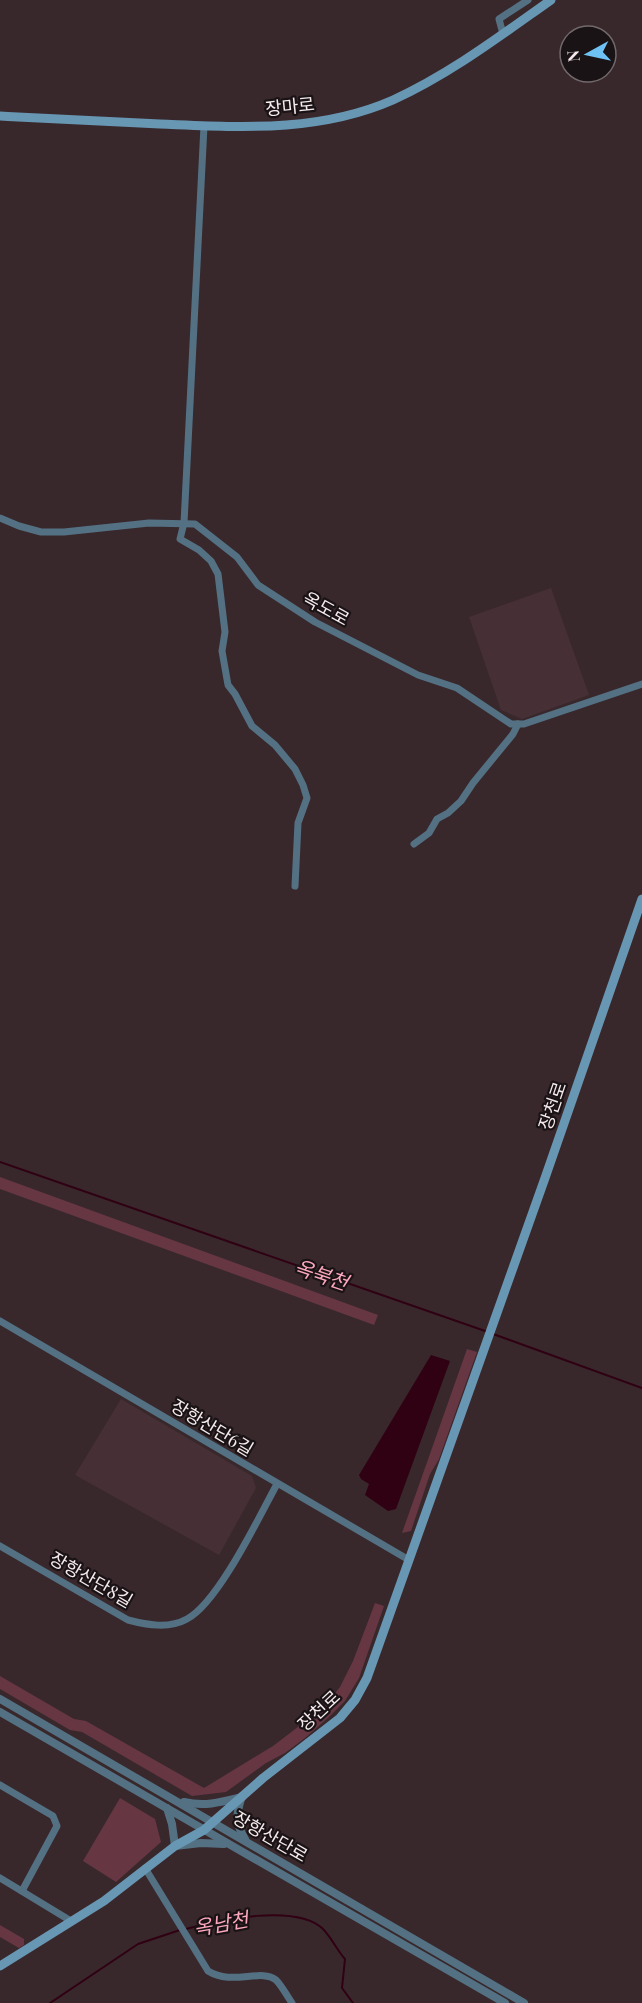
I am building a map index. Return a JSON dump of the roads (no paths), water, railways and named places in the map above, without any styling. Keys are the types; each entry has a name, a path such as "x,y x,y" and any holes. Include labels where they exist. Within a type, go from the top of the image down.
{"main road":[{"name":"장마로","path":"0,116 251,128 296,125 341,118 392,100 437,78 551,0"},
{"name":"장천로","path":"0,1966 104,1901 175,1846 204,1830 242,1796 340,1718 355,1700 367,1678 642,899"}],"street":[{"path":"503,33 499,19 528,0"},
{"path":"204,126 184,523 180,539 212,561 218,574 225,632 222,651 228,685 252,726 275,745 295,769 307,798 298,823 295,886"},
{"name":"옥도로","path":"0,518 41,532 149,524 195,524 237,557 258,585 315,622 418,675 457,688 504,720 511,724 518,724"},
{"path":"414,844 429,833 437,819 461,801 513,734 518,724 642,684"},
{"name":"장항산단6길","path":"0,1321 409,1560"},
{"name":"장항산단8길","path":"0,1546 128,1620 148,1625 167,1625 187,1620 202,1608 225,1576 277,1484"},
{"name":"장항산단로","path":"0,1699 524,2003"},
{"name":"장항산단로","path":"0,1712 505,2003"},
{"path":"0,1785 53,1816 57,1826 22,1891"},
{"path":"176,1800 195,1805 215,1804 242,1796"},
{"path":"242,1796 236,1814 238,1827 246,1842"},
{"path":"167,1808 175,1836 175,1846 201,1843 228,1844"},
{"path":"146,1868 207,1971 226,1978 237,1979 264,1975 275,1979 292,2003"},
{"path":"0,1878 71,1921"}],"waterway":[{"name":"옥북천","path":"0,1162 488,1332"},
{"name":"옥북천","path":"493,1334 642,1388"},
{"name":"옥남천","path":"186,1929 256,1916 276,1915 311,1921 326,1932 345,1959 342,1988 353,2003"},
{"name":"옥남천","path":"50,2003 138,1944 180,1930"}]}
